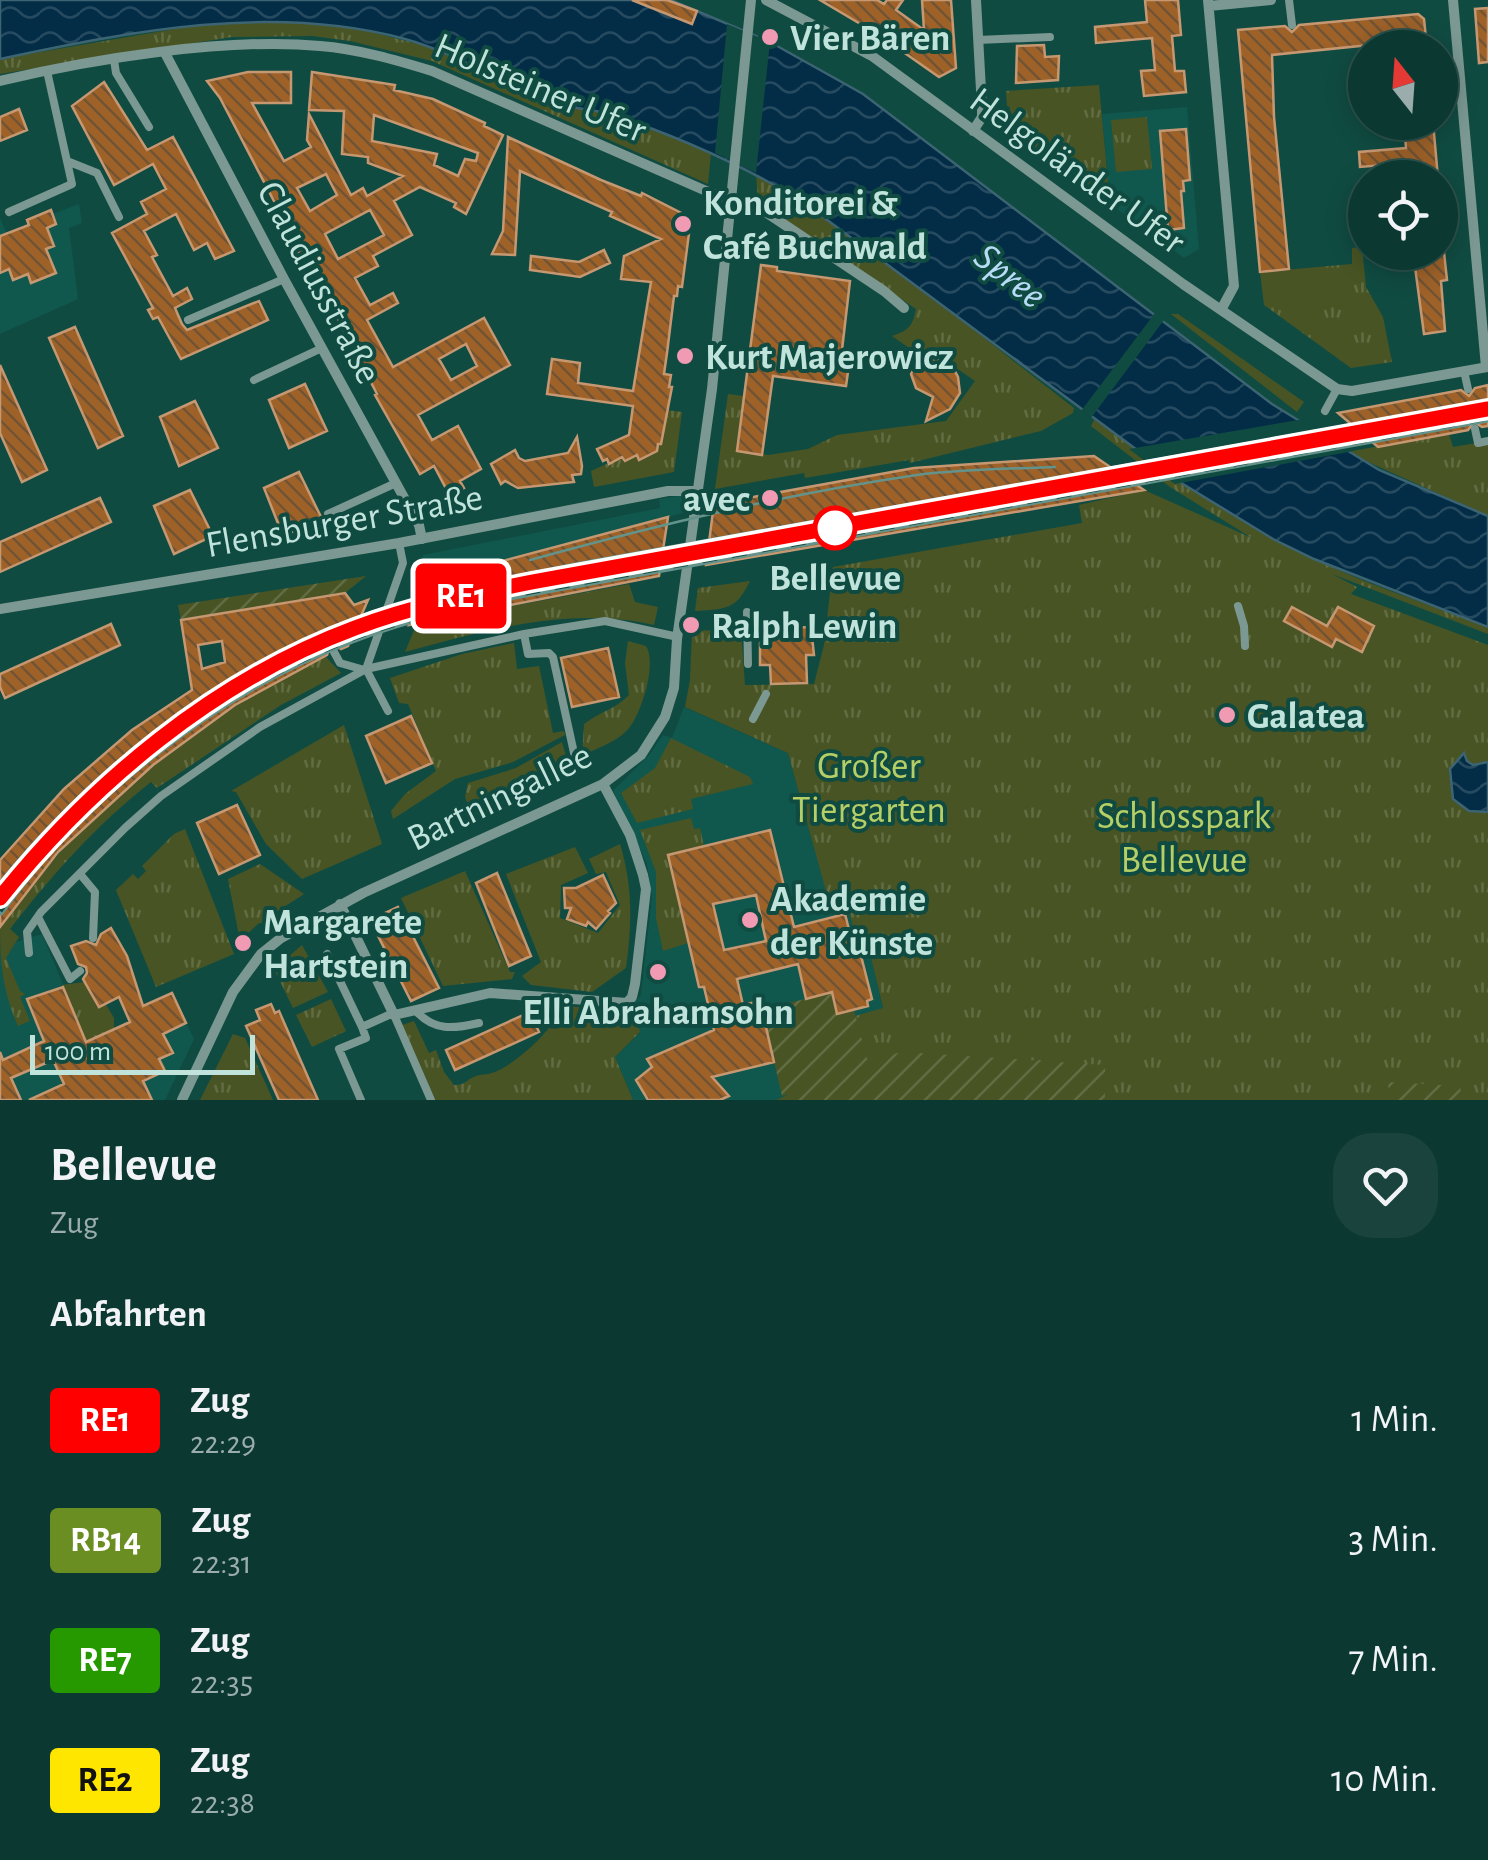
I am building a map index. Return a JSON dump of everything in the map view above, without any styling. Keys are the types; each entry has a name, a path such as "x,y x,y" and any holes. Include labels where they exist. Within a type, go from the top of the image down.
{"street":[{"name":"Bartningallee","path":"182,1100 218,1019 248,970 281,938 340,904 603,784 641,755 664,716 674,688 698,491 733,199 751,0"},
{"name":"Helgoländer Ufer","path":"766,0 872,56 1337,389 1352,391 1487,367"},
{"path":"973,131 982,117 976,0"},
{"path":"1222,310 1234,286 1208,3 1270,0"},
{"path":"1453,0 1487,367"},
{"name":"Holsteiner Ufer","path":"0,81 166,53 281,44 322,46 392,58 432,70 713,194 764,210 904,308"},
{"name":"Claudiusstraße","path":"166,53 419,525 422,539"},
{"name":"Flensburger Straße","path":"0,609 422,539 668,491 698,491"},
{"path":"340,904 392,1014 490,993 620,1004 632,997 646,889 630,834 603,784"}],"lane":[{"path":"1290,0 1292,25"},
{"path":"978,40 1050,37"},
{"path":"114,60 116,72 149,127"},
{"path":"10,212 72,184 47,71"},
{"path":"67,161 97,173 119,217"},
{"path":"188,320 284,279"},
{"path":"254,380 322,348"},
{"path":"1464,371 1468,389"},
{"path":"1324,411 1337,389"},
{"path":"1475,429 1478,443 1488,441"},
{"path":"328,514 396,482"},
{"path":"388,711 366,669 403,563 399,543"},
{"path":"1238,606 1245,646"},
{"path":"746,612 748,664"},
{"path":"29,953 27,932 38,917 124,828 191,774 260,727 366,669 524,634 605,621 678,637"},
{"path":"524,634 528,654 548,653 553,657 574,753"},
{"path":"334,652 347,667 366,669"},
{"path":"753,719 766,694"},
{"path":"80,874 96,892 93,938"},
{"path":"38,917 70,979 80,971"},
{"path":"327,954 366,1038 339,1049 361,1100"},
{"path":"416,1011 426,1022 451,1030 478,1023"},
{"path":"362,1027 392,1014 432,1100"}],"shaded area":[{"path":"1187,107 1199,249 1184,258 1110,204 1102,114"},
{"path":"79,204 82,223 69,228 78,299 0,334 0,218 7,234 51,210 53,214"},
{"path":"690,494 687,512 418,584 423,555 660,508 659,499"},
{"name":"Akademie der Künste","path":"684,707 788,753 827,894 844,891 860,951 869,949 883,1009 798,1091 776,1100 633,1100 615,1057 640,1033 636,1017 629,1009 641,995 652,896 647,864 613,791 663,735 672,738"},
{"path":"42,934 87,1041 129,1022 126,1014 172,993 194,1039 165,1100 0,1100 0,947"}],"green space":[{"path":"288,22 359,29 422,45 566,105 607,113 711,152 708,184 432,61 350,41 312,36 232,37 0,74 0,59 209,23"},
{"path":"1099,85 1110,204 1059,161 1008,129 1010,107 1006,91"},
{"path":"1147,117 1152,169 1116,172 1111,120"},
{"path":"756,173 918,286 1074,408 1073,413 1041,431 910,463 909,460 805,478 804,473 715,489 728,394 744,396 737,450 768,455 808,449 837,435 946,421 975,381 929,349 922,357 892,336 909,327 916,309 758,202"},
{"path":"1348,264 1348,270 1364,270 1366,287 1383,317 1392,362 1351,368 1264,305 1260,272"},
{"path":"1351,275 1354,305 1290,310 1288,280"},
{"path":"1171,314 1178,314 1304,402 1297,412"},
{"path":"666,410 682,412 674,472 594,487 591,471 622,457 625,461 637,455 640,460 654,450 661,440"},
{"name":"Schlosspark Bellevue","path":"1095,418 1205,497 1274,539 1352,576 1488,627 1488,634 1332,574 1357,587 1351,594 1488,645 1488,1100 776,1100 866,1059 855,1016 883,1008 869,949 859,951 844,891 827,895 788,753 685,707 692,631 741,629 745,685 814,684 824,645 833,567 1082,523 1079,505 1144,490 1252,538 1170,487 1091,426"},
{"path":"1449,434 1453,447 1488,441 1488,516 1346,452"},
{"path":"366,576 345,593 181,620 178,605"},
{"path":"750,581 735,603 695,611 698,588"},
{"path":"629,584 635,602 658,607 654,625 623,620 560,619 497,629 405,652 415,628"},
{"path":"628,641 646,646 649,654 649,675 639,711 620,737 582,756 584,724 629,695 625,663"},
{"path":"514,643 517,669 539,666 553,733 564,731 565,735 513,762 455,779 393,819 391,811 405,794 436,771 408,704 399,703 390,678 462,654"},
{"path":"325,656 341,673 281,705 157,788 151,782 93,833 42,889 10,929 19,937 6,958 20,991 25,994 20,997 30,1021 18,1026 6,992 0,943 0,930 13,908 93,817 164,754 242,700"},
{"path":"344,725 382,844 302,879 266,844 236,792 231,791"},
{"path":"671,738 750,777 753,784 691,799 693,809 637,823 621,793 655,768"},
{"path":"562,742 568,763 468,804 468,783 516,768"},
{"path":"691,818 694,829 700,828 704,846 668,855 688,943 663,951 656,918 656,872 640,830"},
{"path":"185,829 234,954 156,987 116,890 133,874 138,879 146,871 142,866 174,834"},
{"path":"620,844 630,905 626,968 592,992 531,985 522,976 541,962 506,874 575,847 588,873 561,885 560,918 598,933 620,905 606,872 596,874 589,859"},
{"path":"260,864 304,894 273,914 269,924 259,923 240,941 228,879"},
{"path":"465,871 510,972 515,972 512,979 443,986 401,898"},
{"path":"302,945 328,992 293,1008 274,969"},
{"path":"84,982 99,1006 105,1003 114,1018 114,1029 86,1042 62,985"},
{"path":"829,982 837,1014 854,1010 867,1059 904,1052 1105,1065 1105,1100 779,1100 790,1094 782,1096 762,1009 814,997"},
{"path":"331,999 346,1031 312,1047 296,1015"},
{"path":"559,1005 622,1012 629,1009 636,1017 640,1032 615,1057 633,1100 427,1100 402,1025 414,1021 429,1053 436,1050 444,1072 458,1085 499,1070 523,1054 549,1028 557,1029"},
{"path":"233,1034 245,1038 273,1100 200,1100"},
{"path":"1388,1082 1460,1086 1462,1100 1389,1100"}],"water":[{"name":"Spree","path":"0,0 671,0 770,42 863,94 1272,404 1379,470 1488,516 1488,627 1273,539 1183,484 803,202 686,142 611,114 546,98 426,46 355,28 253,22 202,25 100,39 0,59"},
{"path":"1464,753 1473,765 1488,762 1488,812 1469,811 1453,799 1450,769"}],"pier":[{"path":"727,24 770,42 756,173 715,153"},
{"path":"1155,313 1164,320 1091,418 1081,411"},
{"path":"1304,419 1354,451 1175,484 1129,449"}],"building":[{"path":"632,0 667,0 697,11 692,24"},
{"path":"820,0 877,0 884,4 887,0 903,0 896,10 924,30 922,0 951,0 956,68 939,77"},
{"path":"1145,0 1178,0 1181,35 1172,36 1175,71 1184,71 1186,92 1144,96 1141,71 1155,70 1152,38 1096,43 1095,27 1147,22"},
{"path":"1488,8 1488,62 1479,63 1475,9"},
{"path":"1418,14 1424,19 1425,30 1348,30 1348,47 1272,55 1289,269 1260,272 1238,30 1285,26 1292,32 1299,25"},
{"path":"1044,45 1045,57 1059,56 1058,80 1016,83 1017,46"},
{"path":"248,72 291,72 291,103 252,103 284,161 311,147 307,140 309,114 351,195 363,188 367,196 403,176 368,163 368,157 342,154 344,111 309,110 312,72 395,85 394,90 433,99 503,135 466,214 454,207 456,203 420,187 394,201 412,235 373,256 378,266 355,278 370,305 393,293 398,303 367,320 393,367 484,318 510,365 418,415 432,440 458,426 481,469 460,481 464,488 450,496 434,466 420,474 326,296 296,249 220,98 207,81","holes":["374,115 478,153 476,161 465,159 458,176 434,165 437,154 372,141","326,174 337,195 310,211 297,188","370,210 384,235 338,259 325,234","466,344 477,366 451,380 439,359"]},
{"path":"104,82 147,150 173,137 234,251 215,259 207,243 194,250 176,214 144,231 157,255 152,257 173,296 187,288 192,299 175,308 182,324 187,330 259,301 268,320 181,359 158,317 153,319 148,310 153,308 112,233 147,214 141,202 166,189 153,164 114,185 72,106"},
{"path":"19,109 27,130 0,141 0,117"},
{"path":"1186,129 1190,180 1183,181 1181,191 1184,228 1168,230 1160,131"},
{"path":"508,137 601,180 641,196 642,193 691,218 682,287 678,286 674,296 664,374 671,375 672,387 661,444 657,451 639,460 637,455 625,461 622,457 609,464 597,449 629,435 633,406 547,394 552,359 580,363 578,383 633,391 651,282 621,279 624,256 661,239 610,216 612,212 520,171 515,255 492,254 503,231"},
{"path":"1405,140 1435,140 1436,160 1360,160 1359,152 1406,148"},
{"path":"51,210 56,224 47,228 54,246 46,249 56,273 31,283 28,274 13,280 9,269 0,273 0,236 29,225 27,220"},
{"path":"604,250 610,263 580,277 530,270 531,256 579,262"},
{"path":"761,265 777,267 777,271 850,281 842,350 851,351 846,386 773,376 762,455 737,451"},
{"path":"1415,270 1446,270 1447,280 1441,281 1445,331 1424,334"},
{"path":"75,327 123,436 98,448 49,338"},
{"path":"932,357 952,366 960,393 950,409 926,421 933,397 916,388 911,374 918,361"},
{"path":"0,365 47,470 22,482 0,433"},
{"path":"305,384 327,431 289,448 269,400"},
{"path":"1488,385 1488,426 1474,422 1468,430 1378,447 1338,413 1461,390 1469,396 1475,388"},
{"path":"195,401 218,448 179,466 160,417"},
{"path":"577,437 582,466 581,474 572,475 574,482 518,488 505,481 501,484 491,464 515,450 525,461 568,453"},
{"path":"1094,456 1144,490 706,565 714,504 914,468"},
{"path":"299,472 322,519 283,536 264,488"},
{"path":"190,490 213,536 174,554 154,506"},
{"path":"100,498 111,522 0,572 0,542"},
{"path":"668,517 659,576 409,625 427,581"},
{"path":"345,593 354,605 368,600 348,646 330,646 327,655 235,705 153,765 58,852 0,927 0,860 64,789 132,730 192,690 181,620","holes":["222,641 225,662 202,669 198,645"]},
{"path":"1292,607 1327,626 1338,607 1374,626 1362,652 1336,639 1332,647 1284,621"},
{"path":"111,624 120,645 5,698 0,674"},
{"path":"811,627 814,655 806,655 807,683 771,684 770,665 760,665 760,629"},
{"path":"608,648 619,697 572,707 561,658"},
{"path":"411,716 432,763 386,783 366,736"},
{"path":"237,805 260,855 219,874 197,823"},
{"path":"770,830 794,927 845,914 853,945 858,944 872,999 867,1001 868,1006 837,1014 832,992 806,999 798,964 737,979 743,1005 760,1001 774,1062 712,1077 729,1096 720,1100 648,1100 636,1080 652,1067 647,1059 714,1030 704,987 699,987 668,855","holes":["756,895 766,941 724,950 713,904"]},
{"path":"497,873 531,956 509,966 476,883"},
{"path":"603,875 616,903 610,913 596,929 588,922 586,926 567,919 571,908 565,908 564,888 576,888"},
{"path":"398,907 439,988 411,1001 370,920"},
{"path":"111,928 127,956 143,1006 172,993 186,1023 163,1034 173,1053 159,1059 165,1071 143,1081 152,1100 29,1100 64,1084 53,1060 11,1078 21,1100 0,1100 0,1052 3,1060 44,1041 27,999 63,987 86,1042 130,1022 119,997 99,1007 83,979 86,967 78,964 71,946 86,941 96,945 101,934"},
{"path":"271,1004 275,1013 279,1011 318,1100 279,1100 246,1026 260,1020 256,1010"},
{"path":"530,1012 539,1032 455,1070 446,1050"}],"tram line":[{"path":"0,882 75,800 161,726 256,664 306,639 384,609 579,563 1488,400"},
{"path":"530,560 819,491 917,475 1055,467"}],"railway":[{"path":"0,911 71,827 157,751 253,686 302,660 375,631 443,611 536,591 1488,418"}],"train":[{"name":"RE1","path":"0,898 70,818 163,738 232,690 286,659 400,612 532,582 1488,409"}],"place":[{"name":"Vier Bären","path":"770,37"},
{"name":"Konditorei & Café Buchwald","path":"683,224"},
{"name":"Kurt Majerowicz","path":"685,356"},
{"name":"avec","path":"770,498"},
{"name":"Bellevue","path":"835,528"},
{"name":"Ralph Lewin","path":"691,625"},
{"name":"Galatea","path":"1227,715"},
{"name":"Akademie der Künste","path":"750,920"},
{"name":"Margarete Hartstein","path":"243,943"},
{"name":"Elli Abrahamsohn","path":"658,972"}],"park label":[{"name":"Großer Tiergarten","path":"869,787"}]}
